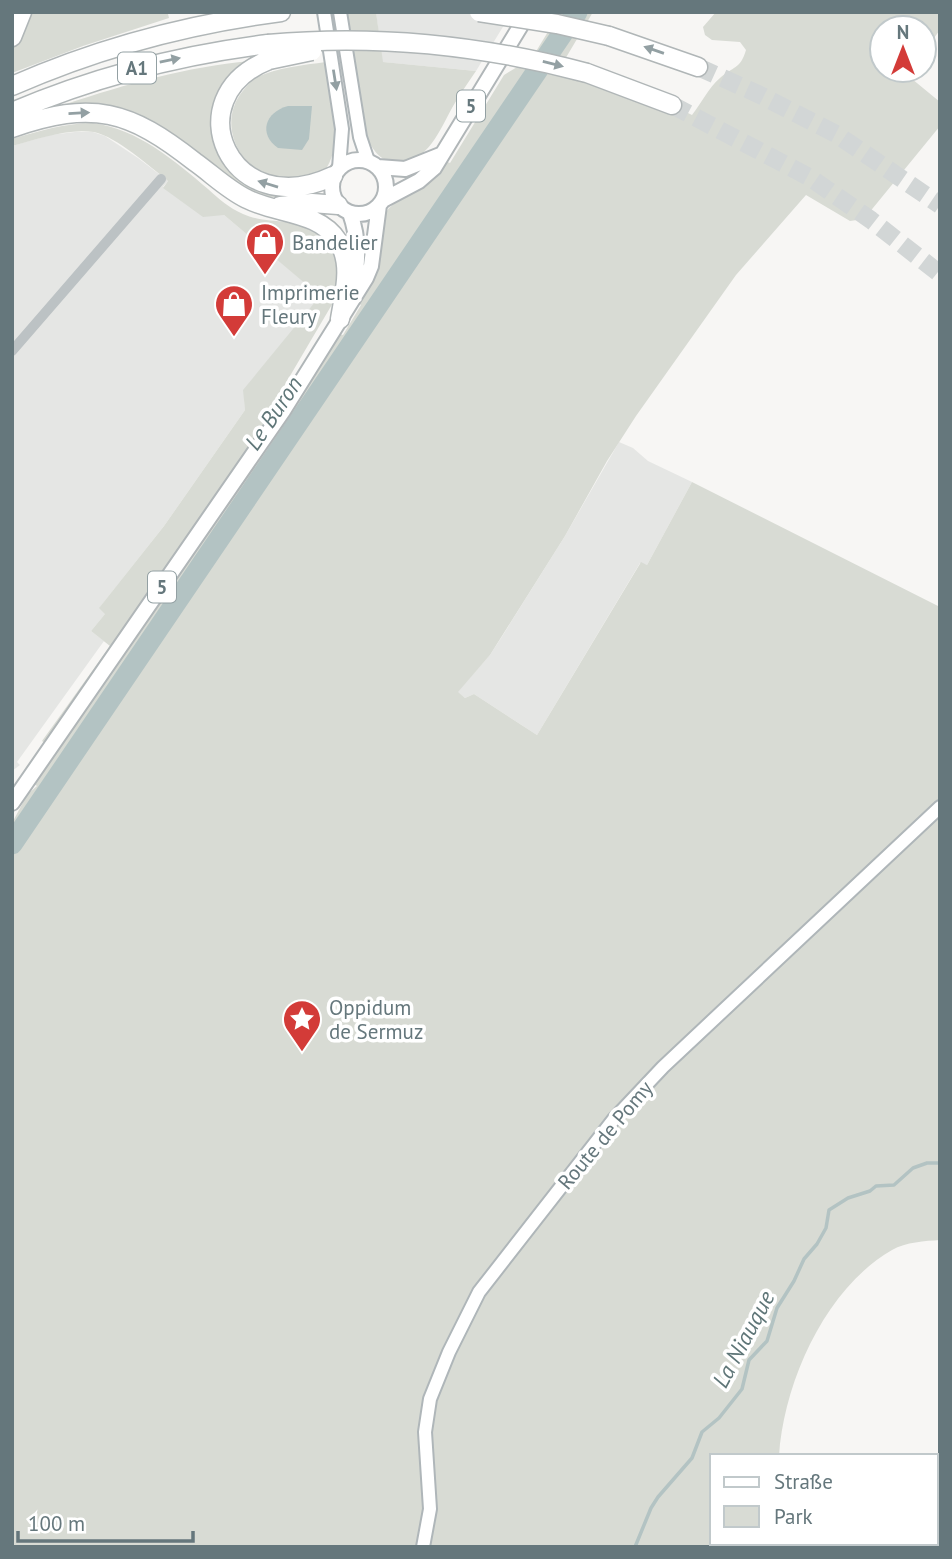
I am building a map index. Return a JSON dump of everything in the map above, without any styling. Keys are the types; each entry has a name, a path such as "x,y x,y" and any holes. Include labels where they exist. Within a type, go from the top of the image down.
{"highway":[{"path":"12,37 22,12"},
{"name":"A1","path":"12,86 84,57 153,36 281,12"},
{"path":"479,12 558,24 609,36 698,67"},
{"path":"336,172 304,187 276,187 247,175 228,154 221,122 227,97 244,75 269,52 413,42 494,52 587,73 672,105"},
{"name":"A1","path":"12,112 79,86 137,68 189,56 269,52"},
{"path":"12,128 80,112 128,119 160,135 230,189 256,203 313,220 335,236 341,246 346,266 340,319"},
{"path":"256,203 278,206 312,203 344,209"}],"main road":[{"name":"5","path":"12,803 261,443 352,300 371,266 381,203 426,176 434,168 530,12"},
{"path":"373,164 384,175 386,185 381,203 365,213 344,209 332,194 336,172 350,161 373,164 405,169 440,155"},
{"name":"5","path":"344,209 358,237 359,251 352,300"},
{"name":"5","path":"12,783 40,764"}],"street":[{"path":"324,12 342,129 336,172"},
{"path":"340,12 360,137 373,164"},
{"path":"12,351 161,179"},
{"name":"Route de Pomy","path":"423,1547 430,1509 425,1432 430,1399 449,1352 479,1292 614,1119 663,1067 940,807"}],"shaded area":[{"path":"376,12 512,12 476,71 382,62"},
{"path":"288,106 312,106 309,139 302,150 278,148 266,130 269,118"},
{"path":"93,132 105,136 168,181 163,187 224,215 321,296 244,390 245,410 164,526 100,607 106,613 91,631 104,641 17,762 20,765 12,771 12,146 50,135"},
{"path":"619,442 633,448 648,461 692,482 647,565 640,563 537,735 474,694 465,698 457,692 490,655 565,536"}],"green space":[{"path":"26,12 140,12 168,14 169,18 12,73 12,45"},
{"path":"344,12 376,12 383,62 476,71 431,145 415,158 406,162 385,160 367,138"},
{"path":"560,12 593,12 561,66 672,105 692,115 716,82 739,64 746,50 740,42 712,40 705,35 703,27 716,12 940,12 938,33 938,14 868,14 868,84 918,84 940,102 940,126 864,219 850,221 806,195 736,275 636,416 490,655 458,692 465,698 474,694 537,735 641,562 647,565 692,482 940,607 940,1240 897,1247 868,1267 847,1288 813,1339 800,1368 789,1398 779,1454 710,1454 710,1545 768,1545 766,1547 12,1547 12,823 27,795 37,786 34,784 251,469 339,334 343,335 361,305 358,303 384,215 445,161 450,163 504,75 532,58"},
{"path":"250,61 250,64 238,71 223,159 236,174 251,185 287,196 287,199 262,196 239,185 164,129 140,116 67,108 66,104 157,77"},
{"path":"326,62 336,133 331,160 324,172 280,178 254,168 238,149 231,127 235,103 242,92 253,79 265,74"},
{"path":"93,123 125,132 155,148 238,212 316,228 339,251 337,296 287,381 268,423 45,743 42,741 110,646 91,631 105,614 99,608 164,526 245,410 243,390 320,296 224,215 203,217 163,188 168,181 103,135 73,132 12,146 12,139 32,133"}],"waterway":[{"name":"Le Buron","path":"12,844 577,12"},
{"name":"La Niauque","path":"635,1547 651,1508 692,1458 702,1432 719,1418 742,1389 749,1360 767,1341 777,1308 804,1259 826,1228 829,1210 876,1186 894,1185 913,1168 927,1163 940,1163"}],"tunnel":[{"path":"698,67 836,134 940,205"},
{"path":"672,105 809,177 871,220 940,274"}],"place":[{"name":"Bandelier","path":"265,276"},
{"name":"Imprimerie Fleury","path":"234,338"},
{"name":"Oppidum de Sermuz","path":"302,1053"}]}
